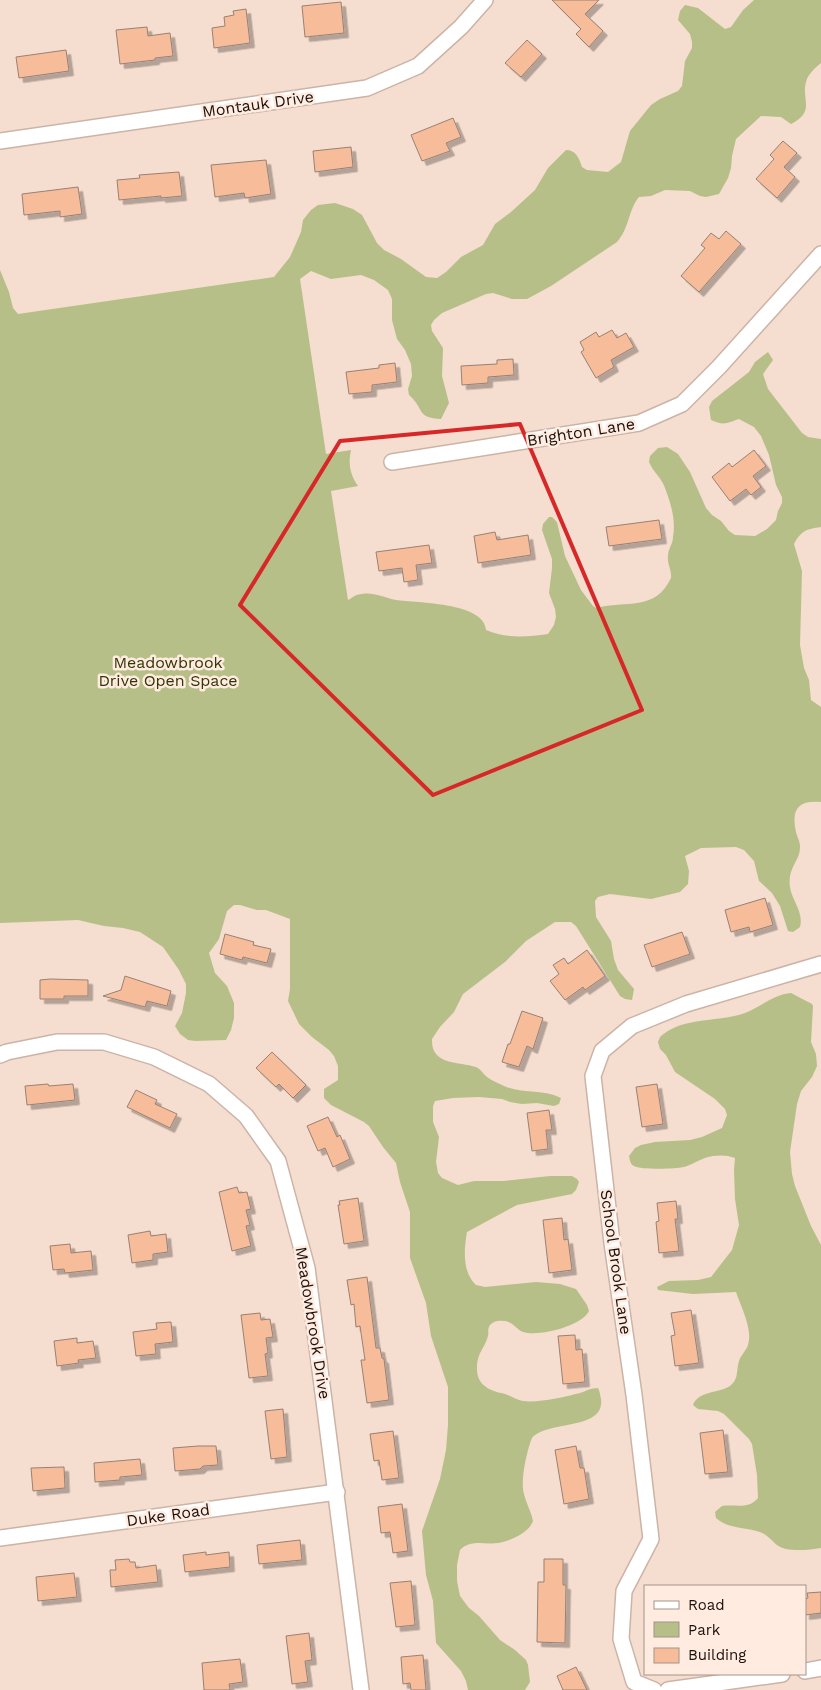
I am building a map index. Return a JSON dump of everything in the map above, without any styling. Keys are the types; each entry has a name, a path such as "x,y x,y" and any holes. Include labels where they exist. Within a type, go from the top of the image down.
{"street":[{"name":"Montauk Drive","path":"0,141 367,88 418,66 461,27 485,0"},
{"name":"Brighton Lane","path":"392,462 639,423 682,404 719,367 821,254"},
{"name":"School Brook Lane","path":"654,1690 634,1682 621,1639 624,1591 651,1539 593,1076 602,1051 632,1026 686,1004 821,964"},
{"name":"Meadowbrook Drive","path":"0,1055 57,1042 104,1042 154,1057 209,1084 246,1116 278,1160 307,1268 362,1690"},
{"name":"Duke Road","path":"0,1538 337,1492"},
{"path":"806,1670 821,1668"},
{"path":"668,1690 775,1675"}],"highlighted area":[{"path":"520,424 642,710 433,795 240,605 340,441"}],"green space":[{"name":"Meadowbrook Drive Open Space","path":"754,0 821,0 821,63 812,71 807,79 805,88 806,105 803,114 791,124 781,117 761,116 736,139 728,178 719,194 706,197 690,191 665,190 651,196 639,197 617,242 551,286 527,299 512,299 493,293 486,294 442,313 431,325 432,331 443,348 442,376 449,403 441,419 424,415 409,395 408,389 412,376 411,364 405,350 397,339 392,320 392,299 388,290 374,280 361,275 331,279 311,271 300,279 326,454 351,450 350,469 358,486 331,491 348,600 358,595 370,594 396,600 433,603 462,609 474,614 482,621 486,630 494,633 517,636 548,634 554,625 556,617 549,593 552,559 542,530 543,524 549,517 552,517 557,522 565,556 581,590 593,606 596,608 639,603 657,596 671,578 668,556 673,540 674,524 664,484 649,462 650,456 658,448 667,447 678,454 690,472 706,508 735,535 755,536 767,529 776,520 782,503 782,497 776,485 769,455 761,436 754,427 739,419 728,423 711,420 709,407 712,401 749,372 755,362 768,352 773,360 763,374 768,389 802,433 808,437 821,439 821,527 804,531 794,544 802,571 800,645 804,668 809,680 811,700 821,707 821,802 802,805 798,808 795,817 800,851 790,874 790,887 799,911 800,927 793,932 788,931 780,906 772,893 759,881 754,861 744,850 736,847 701,848 685,856 689,871 688,884 680,892 651,899 610,894 598,897 595,901 596,917 611,941 618,970 634,989 632,1000 620,996 576,926 571,922 555,922 526,941 505,962 463,994 454,1012 432,1039 436,1054 447,1061 476,1067 486,1076 504,1086 518,1090 547,1093 561,1098 559,1104 554,1106 537,1103 522,1104 502,1099 479,1097 435,1101 433,1106 433,1122 439,1137 436,1162 438,1173 442,1178 458,1185 474,1181 504,1181 550,1176 572,1176 579,1182 572,1194 517,1205 467,1232 465,1246 466,1267 471,1280 476,1285 485,1287 536,1282 560,1284 576,1289 589,1311 585,1316 569,1326 549,1332 523,1332 507,1321 493,1323 489,1326 488,1336 478,1359 477,1374 479,1379 484,1386 492,1390 523,1401 552,1399 598,1388 601,1399 600,1409 594,1416 585,1421 540,1432 532,1438 523,1474 524,1494 533,1521 528,1529 508,1540 498,1543 473,1543 460,1550 457,1565 457,1581 460,1596 500,1640 526,1660 530,1682 525,1690 468,1690 461,1671 436,1643 433,1601 426,1575 422,1531 440,1479 446,1450 448,1387 431,1336 426,1303 410,1258 410,1212 396,1163 369,1126 331,1105 324,1098 324,1089 338,1080 338,1066 329,1050 299,1024 288,1001 290,989 290,919 266,910 257,910 240,905 234,905 227,911 219,939 209,953 215,973 227,986 234,1003 234,1018 226,1040 195,1041 188,1040 180,1034 175,1026 182,1013 186,993 186,984 179,970 163,947 140,932 78,920 0,923 0,270 13,308 18,314 274,277 290,257 301,232 303,220 311,210 318,205 335,203 353,209 362,215 377,243 384,250 401,259 426,277 437,278 461,257 483,245 495,224 535,190 548,168 566,150 575,153 582,167 587,170 608,172 621,162 630,131 651,105 678,91 682,86 685,61 692,48 690,34 678,20 680,11 685,5 698,8 725,29 731,27 743,10"},
{"path":"791,993 813,1006 811,1042 816,1054 817,1066 812,1077 801,1091 797,1104 790,1152 795,1186 821,1245 821,1548 808,1550 782,1548 760,1532 731,1526 716,1518 715,1512 722,1506 746,1505 758,1498 757,1475 752,1444 749,1439 724,1414 718,1411 698,1409 693,1405 699,1397 730,1386 736,1378 739,1361 747,1347 749,1332 736,1292 693,1294 658,1290 657,1287 669,1281 698,1280 711,1277 732,1250 739,1225 735,1199 735,1158 730,1156 713,1156 684,1167 658,1169 634,1166 629,1156 635,1148 641,1145 702,1137 722,1128 727,1115 725,1109 715,1099 675,1072 666,1055 660,1049 658,1042 660,1037 669,1030 679,1026 745,1013 773,998"}],"building":[{"path":"552,0 599,0 585,14 603,31 589,47 576,34 581,29"},
{"path":"341,2 344,33 305,37 302,6"},
{"path":"246,9 250,43 214,48 212,28 225,26 224,17 234,15 233,11"},
{"path":"147,27 148,36 170,33 173,56 120,64 116,30"},
{"path":"527,40 542,54 521,77 505,63"},
{"path":"66,50 69,71 19,78 16,57"},
{"path":"453,118 461,137 446,143 450,151 422,161 411,135"},
{"path":"783,141 797,153 784,167 795,177 777,198 756,179 774,159 770,155"},
{"path":"351,147 353,167 315,172 313,151"},
{"path":"266,160 271,194 245,198 244,193 215,197 211,165"},
{"path":"179,172 182,196 119,200 117,180 140,178 139,175"},
{"path":"78,187 82,214 60,217 60,211 24,215 22,194"},
{"path":"726,231 741,244 699,292 681,276 705,248 701,245 711,233 719,239"},
{"path":"612,330 617,338 626,333 634,347 611,360 614,367 596,378 581,352 584,350 580,342 596,332 599,337"},
{"path":"513,359 514,375 488,377 488,383 462,385 461,366 497,364 497,360"},
{"path":"395,363 397,382 372,385 372,392 349,394 346,372 379,368 379,365"},
{"path":"754,450 766,466 753,476 761,487 751,495 746,489 730,501 712,477 729,463 732,467"},
{"path":"659,520 662,539 609,546 606,527"},
{"path":"495,532 497,540 528,535 531,555 478,563 474,536"},
{"path":"429,545 432,563 416,565 418,580 404,582 402,568 379,571 376,552"},
{"path":"765,898 773,925 750,932 749,927 731,932 725,910"},
{"path":"682,932 690,954 652,967 644,945"},
{"path":"225,934 254,942 253,945 271,949 267,963 243,957 242,960 220,954"},
{"path":"587,950 605,976 585,990 583,987 565,1000 550,981 559,974 553,965 564,958 568,964"},
{"path":"125,976 171,991 167,1006 147,1001 145,1007 103,996 121,990"},
{"path":"40,980 88,980 88,996 40,999"},
{"path":"522,1011 543,1018 533,1049 527,1046 519,1067 502,1062"},
{"path":"272,1052 306,1085 293,1098 279,1084 276,1087 256,1068"},
{"path":"48,1084 49,1086 73,1084 75,1100 27,1105 25,1086"},
{"path":"657,1084 663,1124 642,1127 636,1087"},
{"path":"136,1090 157,1100 155,1104 177,1114 170,1128 127,1107"},
{"path":"549,1110 552,1130 546,1130 548,1149 532,1151 527,1113"},
{"path":"328,1117 337,1137 340,1135 350,1159 333,1167 325,1148 318,1151 307,1126"},
{"path":"237,1187 239,1193 247,1192 251,1209 246,1210 250,1225 246,1226 251,1246 232,1251 219,1192"},
{"path":"358,1198 364,1241 344,1244 339,1201"},
{"path":"676,1201 678,1219 675,1219 679,1251 659,1253 656,1222 659,1221 657,1203"},
{"path":"562,1218 564,1240 568,1239 572,1270 549,1273 543,1220"},
{"path":"150,1231 151,1236 166,1234 168,1252 153,1254 153,1260 132,1263 128,1235"},
{"path":"70,1244 71,1253 91,1251 93,1270 65,1273 64,1269 53,1270 50,1246"},
{"path":"367,1277 376,1348 380,1348 382,1358 384,1359 389,1400 367,1403 361,1360 365,1360 360,1326 356,1327 354,1304 351,1305 347,1280"},
{"path":"691,1310 699,1363 675,1366 671,1336 675,1335 671,1313"},
{"path":"260,1313 261,1320 270,1319 273,1337 266,1338 268,1353 265,1354 268,1376 249,1378 241,1315"},
{"path":"171,1322 173,1342 155,1344 156,1354 136,1356 133,1332 157,1329 156,1323"},
{"path":"575,1335 576,1350 582,1349 585,1382 563,1384 558,1336"},
{"path":"77,1338 77,1343 93,1341 96,1358 78,1360 79,1363 57,1366 54,1341"},
{"path":"283,1409 287,1457 271,1459 265,1411"},
{"path":"723,1430 728,1472 705,1474 700,1433"},
{"path":"393,1431 399,1478 382,1480 379,1460 374,1461 370,1434"},
{"path":"216,1446 218,1465 175,1471 173,1448"},
{"path":"576,1446 580,1468 584,1468 589,1499 564,1504 555,1450"},
{"path":"140,1459 142,1475 120,1477 120,1480 95,1482 94,1463"},
{"path":"64,1467 65,1488 33,1491 31,1468"},
{"path":"402,1504 408,1551 393,1553 390,1532 381,1533 378,1507"},
{"path":"300,1540 302,1560 259,1564 257,1545"},
{"path":"206,1552 206,1555 229,1552 230,1567 185,1572 183,1555"},
{"path":"129,1559 130,1562 135,1562 136,1568 156,1565 158,1582 111,1587 110,1570 116,1570 115,1560"},
{"path":"544,1559 563,1559 563,1585 566,1585 565,1643 537,1642 538,1582 544,1582"},
{"path":"74,1573 77,1597 38,1601 36,1577"},
{"path":"411,1581 415,1625 396,1627 390,1583"},
{"path":"821,1592 821,1613 806,1615 807,1593"},
{"path":"309,1633 312,1660 305,1661 308,1682 292,1684 286,1636"},
{"path":"423,1655 426,1690 411,1690 410,1683 403,1684 401,1657"},
{"path":"240,1659 243,1682 229,1684 230,1690 204,1690 202,1663"},
{"path":"576,1667 587,1690 563,1690 557,1676"}]}
